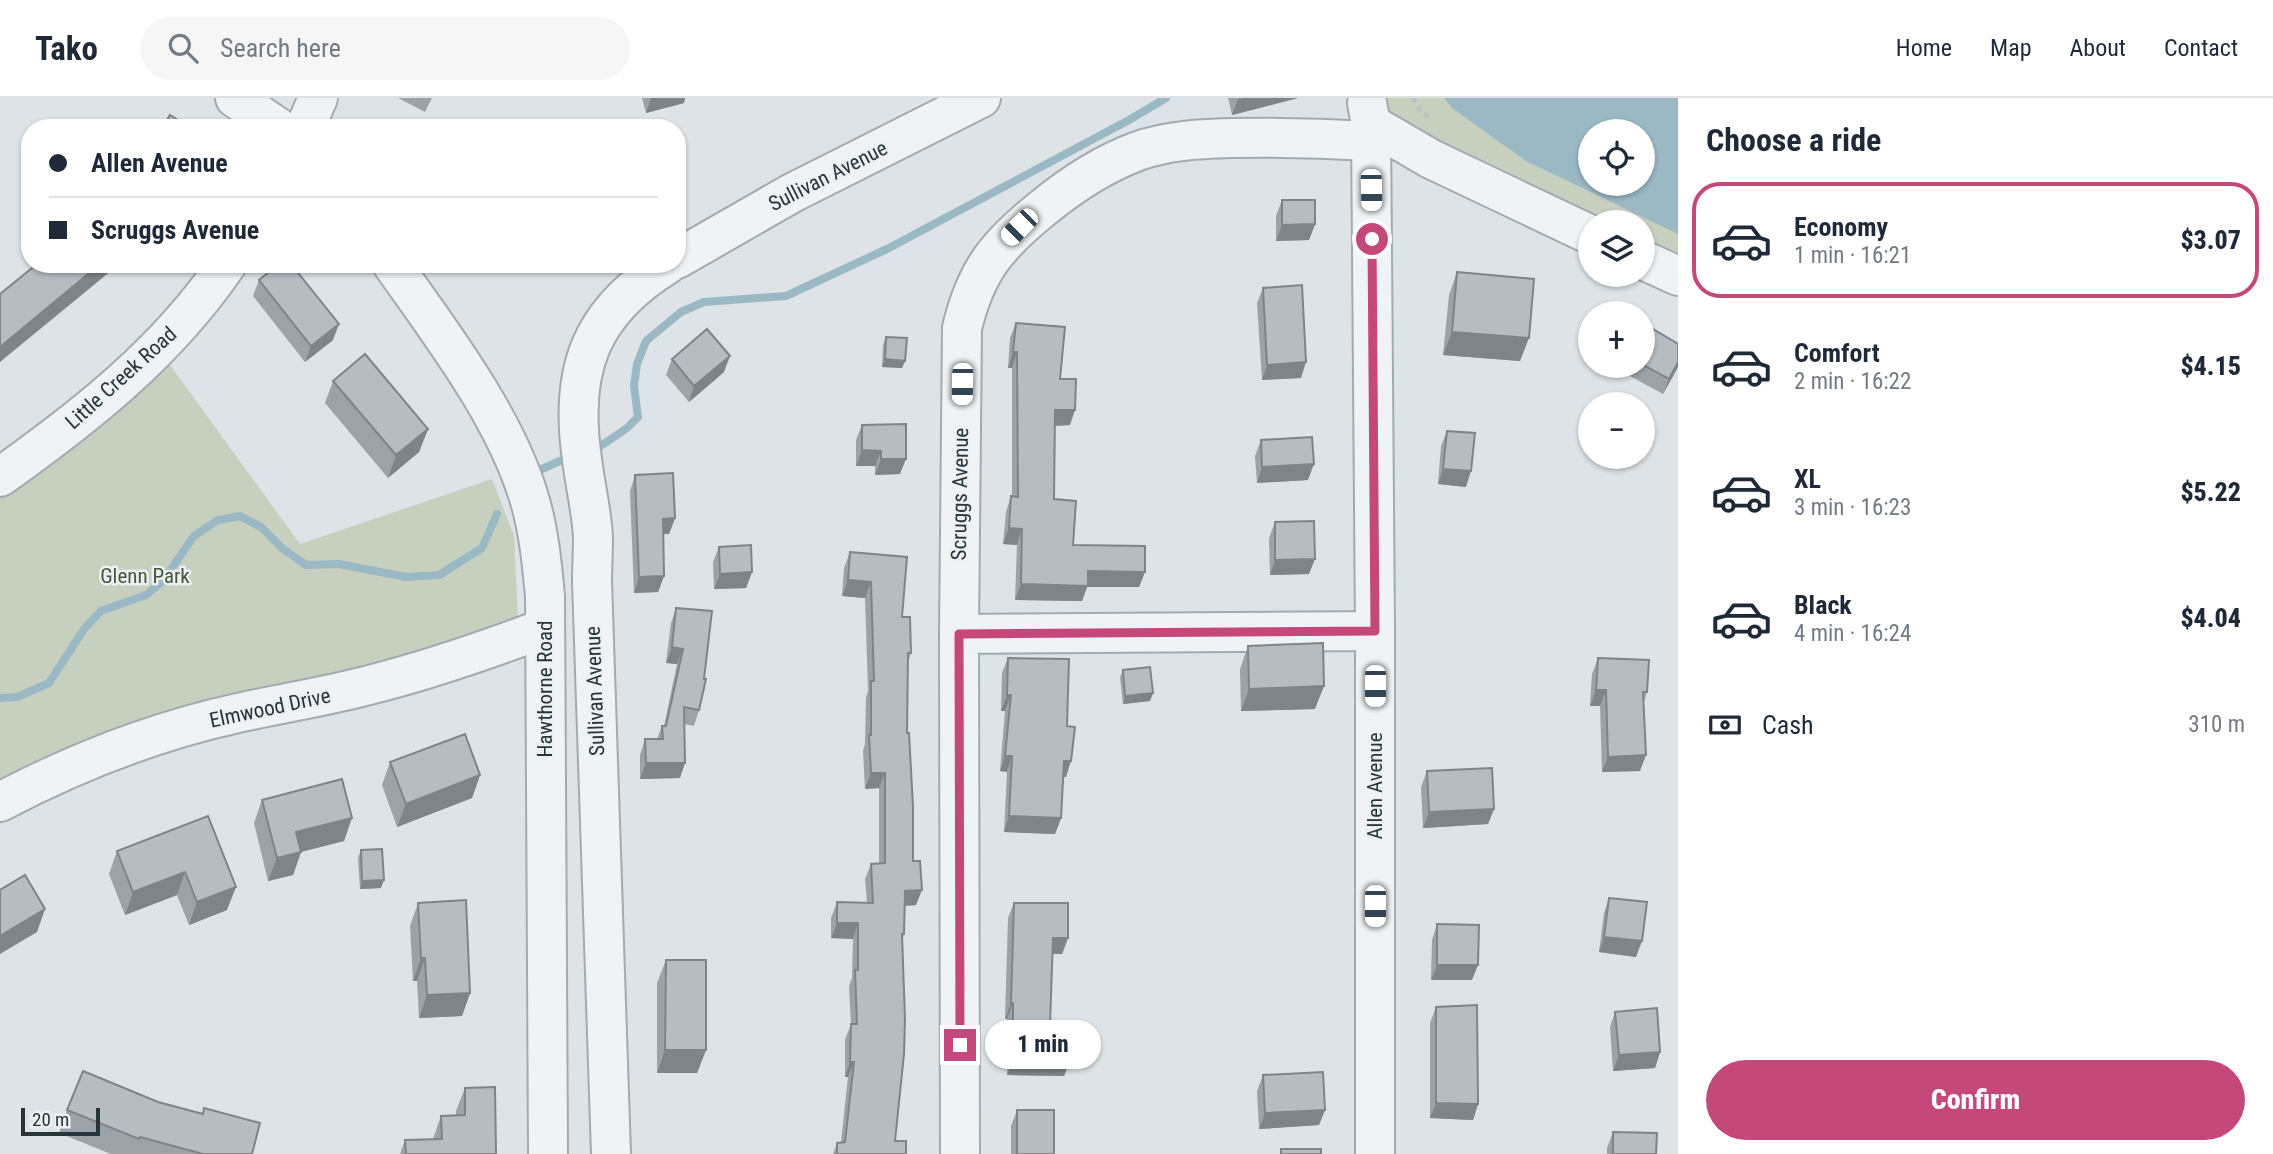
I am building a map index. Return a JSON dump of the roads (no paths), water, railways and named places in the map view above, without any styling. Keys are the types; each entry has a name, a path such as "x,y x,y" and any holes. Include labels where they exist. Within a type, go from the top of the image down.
{"street":[{"path":"235,98 266,119"},
{"path":"309,119 318,98"},
{"name":"Sullivan Avenue","path":"686,254 792,193 981,98"},
{"path":"1369,121 1431,159 1578,229"},
{"name":"Allen Avenue","path":"1369,121 1375,631 1375,1154"},
{"name":"Scruggs Avenue","path":"961,1154 959,634 962,328 969,298 982,270 1019,227 1059,195 1109,163 1140,150 1173,142 1288,136 1369,121"},
{"path":"1655,265 1678,276"},
{"name":"Little Creek Road","path":"0,477 84,415 143,364 182,323 221,273"},
{"name":"Hawthorne Road","path":"398,273 491,412 514,455 530,501 540,548 545,596 548,1154"},
{"name":"Sullivan Avenue","path":"611,1154 592,581 593,537 582,458 579,392 584,363 595,335 611,310 632,288 654,273"},
{"name":"Elmwood Drive","path":"0,802 80,765 157,736 237,713 376,684 433,668 545,628"},
{"path":"959,634 1375,631"}],"water":[{"path":"1444,98 1678,98 1678,234 1655,223 1655,210 1628,210 1599,196 1655,196 1655,119 1578,119 1578,186 1526,161 1452,108"}],"waterway":[{"path":"592,452 638,417 634,386 637,364 646,341 681,312 704,302 786,296 887,249 1166,98"},
{"path":"533,473 560,461"},
{"path":"0,698 17,697 49,683 84,629 101,611 146,595 163,581 194,536 218,520 240,516 261,527 283,549 306,565 339,564 406,577 439,575 482,548 497,514"}],"park label":[{"name":"Glenn Park","path":"145,576"}]}
